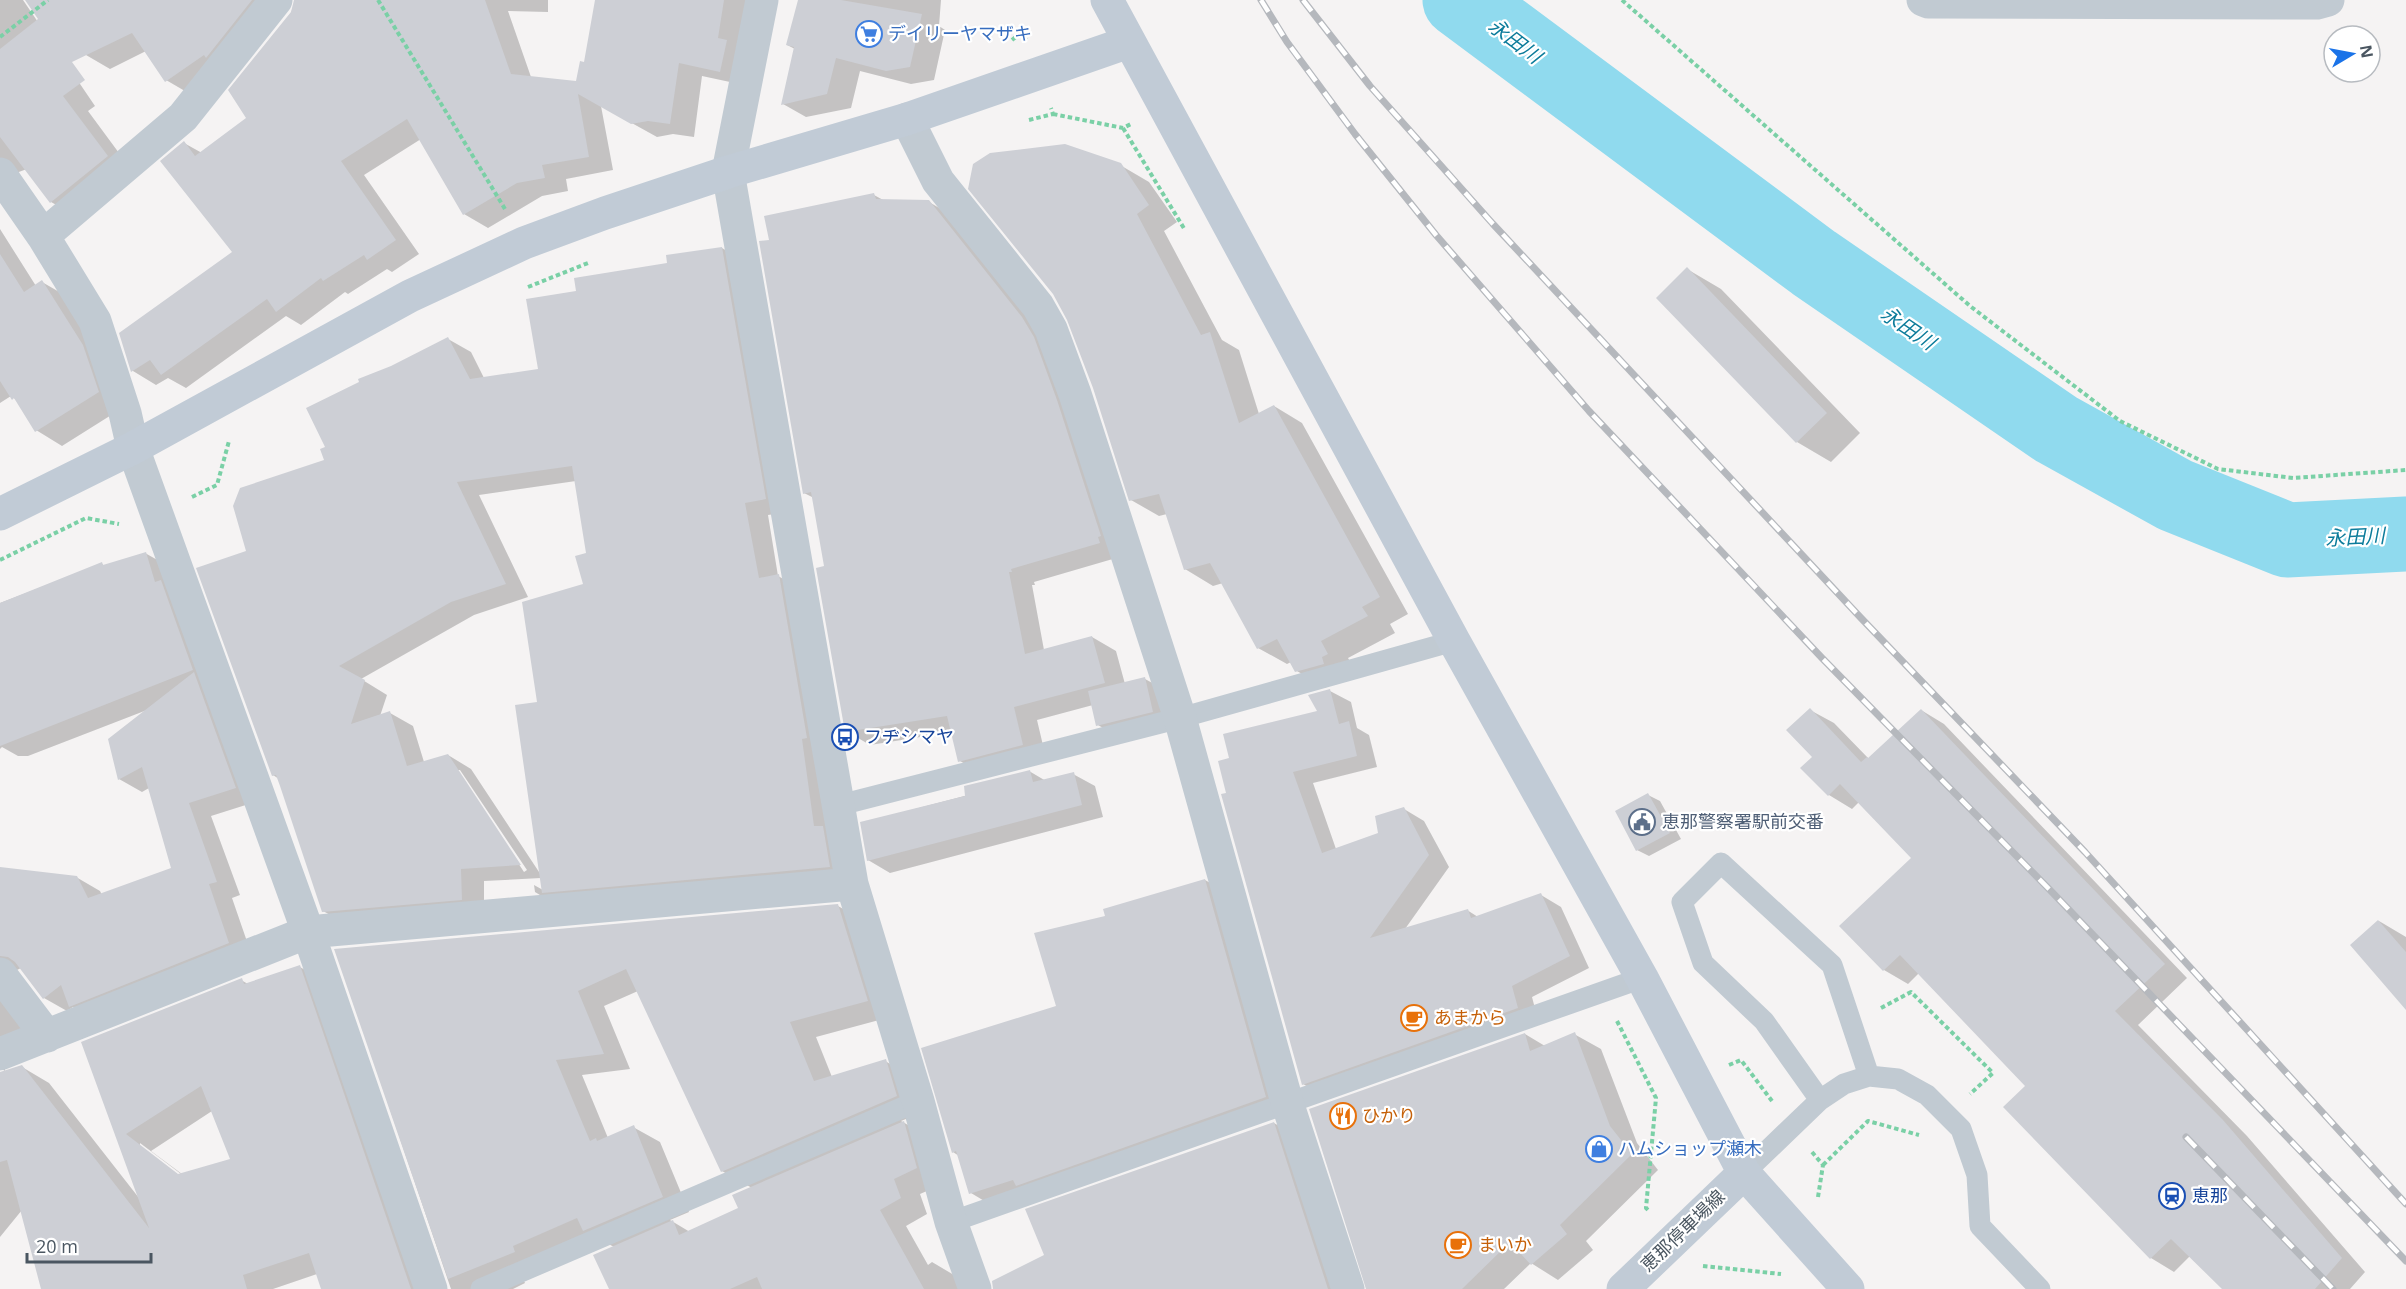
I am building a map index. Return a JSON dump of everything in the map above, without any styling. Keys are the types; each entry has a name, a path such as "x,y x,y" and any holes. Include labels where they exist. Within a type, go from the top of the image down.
{"street":[{"path":"43,236 183,117 276,0"},
{"path":"762,0 728,172 852,884 918,1101 951,1222 975,1289"},
{"path":"1107,0 1454,641 1642,978 1743,1173 1848,1289"},
{"path":"1923,0 1940,2 2317,3 2328,0"},
{"path":"0,514 133,448 410,296 524,243 728,172 907,119 1129,42"},
{"path":"907,119 938,181 1038,306 1051,329 1075,394 1180,718 1287,1102 1348,1289"},
{"path":"3,184 43,236 95,321 115,378 133,448 308,932 431,1289"},
{"path":"0,1054 308,932 852,884"},
{"path":"0,974 47,1036"},
{"name":"恵那停車場線","path":"1623,1289 1743,1173"}],"lane":[{"path":"840,805 1180,718 1454,641"},
{"path":"1820,1100 1764,1020 1703,963 1682,902 1720,863 1832,965 1869,1076"},
{"path":"951,1222 1642,978"},
{"path":"1743,1173 1820,1100 1844,1084 1869,1076 1898,1079 1927,1095 1961,1128 1977,1175 1980,1226 2040,1289"},
{"path":"481,1289 918,1101"}],"path":[{"path":"0,37 48,0"},
{"path":"378,0 507,212"},
{"path":"1622,0 1970,306 2120,421 2218,469 2293,478 2406,470"},
{"path":"1053,114 1123,128 1164,106"},
{"path":"1823,1166 1868,1121 1924,1136 1993,1073 1911,992 1851,1024"}],"building":[{"path":"25,0 252,0 206,58 204,55 165,82 132,33 72,62 85,80 63,96 108,156 50,203 0,137 0,49 38,19"},
{"path":"294,0 485,0 511,74 576,81 580,61 584,62 595,0 724,0 718,38 727,40 720,72 679,63 670,124 648,121 631,124 578,94 589,157 542,165 545,178 517,183 463,215 407,119 341,161 396,240 367,260 364,255 323,281 321,278 276,312 267,299 161,375 150,360 131,372 119,333 232,252 160,161 184,141 195,156 246,118 228,90 291,12"},
{"path":"798,0 841,0 922,14 910,67 886,71 836,58 827,94 781,105 794,47 786,45"},
{"path":"1065,144 1121,163 1149,205 1137,214 1201,335 1210,332 1239,423 1274,405 1380,597 1362,607 1368,616 1321,641 1328,654 1322,657 1324,664 1295,672 1277,639 1257,649 1210,563 1184,570 1159,494 1129,501 1093,388 1067,320 1053,294 968,189 973,164 990,153"},
{"path":"874,193 876,199 929,200 1022,317 1034,337 1057,400 1101,536 1098,537 1100,543 1011,569 1012,572 1009,572 1025,654 1092,636 1105,683 1014,707 1023,745 958,762 947,716 845,732 816,568 824,566 811,492 803,494 759,241 769,240 764,216"},
{"path":"722,247 766,499 745,503 759,578 779,574 807,738 802,739 814,826 823,826 830,867 542,893 515,705 537,702 522,602 583,584 575,556 586,553 572,466 457,482 506,584 451,602 339,666 365,680 351,724 390,711 407,766 448,754 521,865 461,869 462,900 322,912 276,775 272,776 196,568 246,551 233,506 240,488 324,460 320,449 325,447 306,408 359,382 358,379 391,366 448,337 470,379 538,369 526,299 576,291 574,278 667,263 666,255"},
{"path":"0,254 24,292 42,280 83,345 99,392 35,432 14,398 12,400 0,381"},
{"path":"1687,267 1827,413 1796,443 1656,298"},
{"path":"146,552 155,582 161,580 193,670 0,746 0,603 102,562 103,565"},
{"path":"194,672 236,788 189,803 217,882 209,884 229,943 69,1007 61,985 43,999 15,962 8,957 0,956 0,867 77,876 88,898 171,868 142,767 118,780 108,739"},
{"path":"1145,677 1153,712 1096,726 1088,691"},
{"path":"1330,689 1339,724 1349,721 1357,756 1293,772 1322,853 1378,833 1375,816 1404,807 1429,855 1370,938 1468,909 1471,918 1541,893 1570,956 1512,986 1518,1008 1302,1085 1221,794 1226,793 1218,761 1229,758 1223,734 1317,711 1308,695"},
{"path":"1810,708 1861,762 1921,709 2165,964 2115,1011 2223,1120 2342,1258 2315,1289 2222,1289 2171,1239 2150,1259 2003,1107 2025,1086 1900,955 1883,971 1839,926 1911,858 1840,784 1828,796 1800,768 1812,757 1786,730"},
{"path":"1030,770 1033,782 1074,772 1082,805 867,861 860,822 965,796 964,786"},
{"path":"1648,793 1670,833 1636,851 1615,811"},
{"path":"1205,879 1266,1097 1016,1186 1013,1180 969,1194 956,1151 952,1153 921,1048 1056,1006 1034,933 1105,916 1103,909"},
{"path":"838,904 868,1001 790,1022 814,1081 886,1059 897,1096 721,1172 626,969 578,991 604,1054 556,1060 590,1141 596,1138 597,1141 634,1125 663,1197 583,1231 577,1218 513,1246 515,1252 448,1279 334,949"},
{"path":"2378,920 2406,952 2406,1010 2350,945"},
{"path":"300,965 411,1289 321,1289 309,1253 243,1275 247,1289 41,1289 7,1160 0,1162 0,1072 22,1065 149,1228 81,1042 242,978 244,984","holes":["201,1086 230,1159 178,1174 126,1134"]},
{"path":"1575,1032 1610,1126 1632,1154 1560,1225 1567,1234 1531,1265 1510,1242 1462,1289 1366,1289 1309,1109 1525,1033 1530,1051"},
{"path":"904,1121 917,1168 894,1179 901,1198 880,1210 924,1289 762,1289 757,1277 730,1289 609,1289 593,1255 673,1220 679,1235 738,1208 732,1195"},
{"path":"1274,1122 1328,1289 993,1289 992,1281 1044,1255 1025,1209"}],"waterway":[{"name":"永田川","path":"1460,0 1814,263 2056,429 2175,495 2287,540 2406,534"}],"railway":[{"path":"1261,0 1287,42 1355,134 1436,235 1589,411 1822,658 2050,890 2406,1261"},
{"path":"1303,0 1370,86 1493,224 1861,618 2085,852 2406,1204"},
{"path":"2186,1137 2333,1289"}],"place":[{"name":"デイリーヤマザキ","path":"869,34"},
{"name":"フヂシマヤ","path":"845,737"},
{"name":"恵那警察署駅前交番","path":"1642,822"},
{"name":"あまから","path":"1414,1018"},
{"name":"ひかり","path":"1343,1116"},
{"name":"ハムショップ瀬木","path":"1599,1149"},
{"name":"恵那","path":"2172,1196"},
{"name":"まいか","path":"1458,1245"}]}
